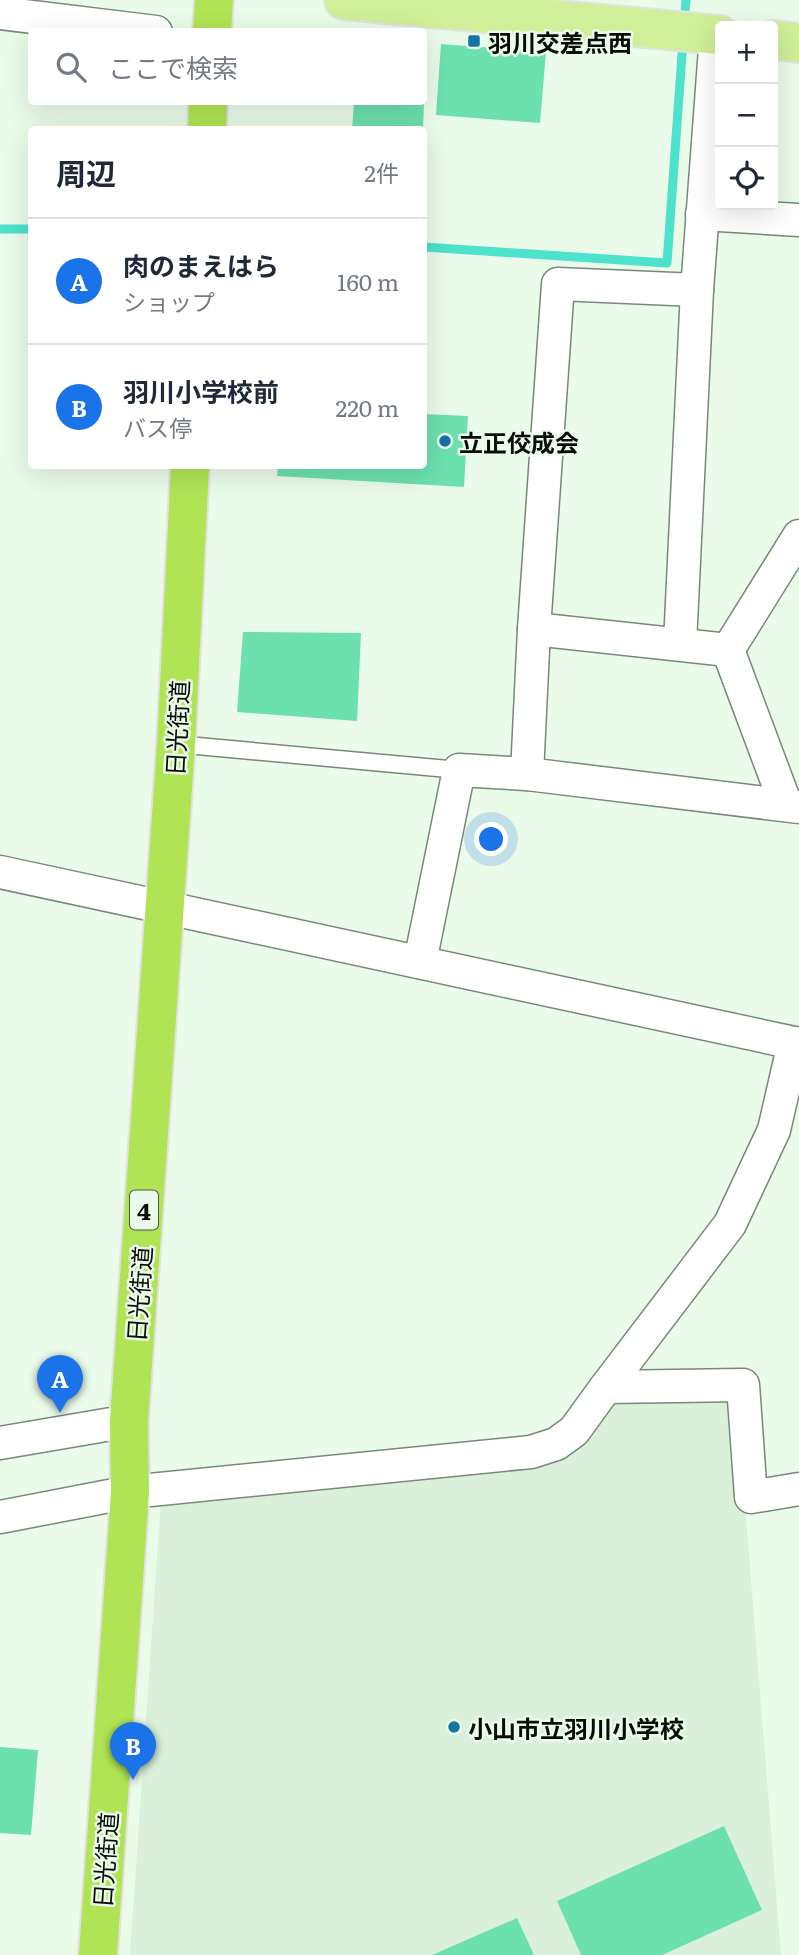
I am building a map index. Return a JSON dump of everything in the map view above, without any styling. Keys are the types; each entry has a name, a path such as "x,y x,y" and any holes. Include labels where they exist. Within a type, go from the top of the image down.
{"highway":[{"path":"212,28 214,0"},
{"path":"207,126 208,105"},
{"name":"日光街道","path":"98,1955 130,1492 129,1421 176,744 190,469"}],"main road":[{"path":"344,0 715,35"},
{"path":"778,41 799,43"}],"street":[{"path":"0,13 123,28"},
{"path":"680,644 697,290 715,69"},
{"path":"702,214 799,220"},
{"path":"527,774 534,629 558,284 697,290"},
{"path":"728,650 799,536"},
{"path":"534,629 728,650"},
{"path":"420,962 459,770 527,774 792,806 728,650"},
{"path":"0,872 797,1043 774,1130 730,1224 574,1431 556,1444 531,1452 130,1492 0,1517"},
{"path":"606,1387 743,1385 751,1497 799,1489"},
{"path":"0,1443 129,1421"}],"lane":[{"path":"176,744 459,770"}],"shaded area":[{"name":"小山市立羽川小学校","path":"726,1394 737,1405 781,1955 130,1955 161,1499 531,1461 610,1396"}],"building":[{"path":"441,44 546,52 540,123 436,115"},
{"path":"354,105 424,105 423,126 352,126"},
{"name":"立正佼成会","path":"427,414 468,416 464,487 277,476 278,469 427,469"},
{"path":"243,632 361,633 357,721 237,712"},
{"path":"0,1747 38,1750 31,1835 0,1833"},
{"path":"724,1826 762,1910 662,1955 581,1955 557,1901"},
{"path":"517,1918 534,1955 432,1955"}],"waterway":[{"path":"684,23 686,0"},
{"path":"427,247 667,263 683,41"},
{"path":"0,229 28,229"}],"place":[{"name":"羽川交差点西","path":"474,41"},
{"name":"立正佼成会","path":"445,441"},
{"name":"肉のまえはら","path":"60,1413"},
{"name":"小山市立羽川小学校","path":"454,1727"},
{"name":"羽川小学校前","path":"133,1780"}]}
